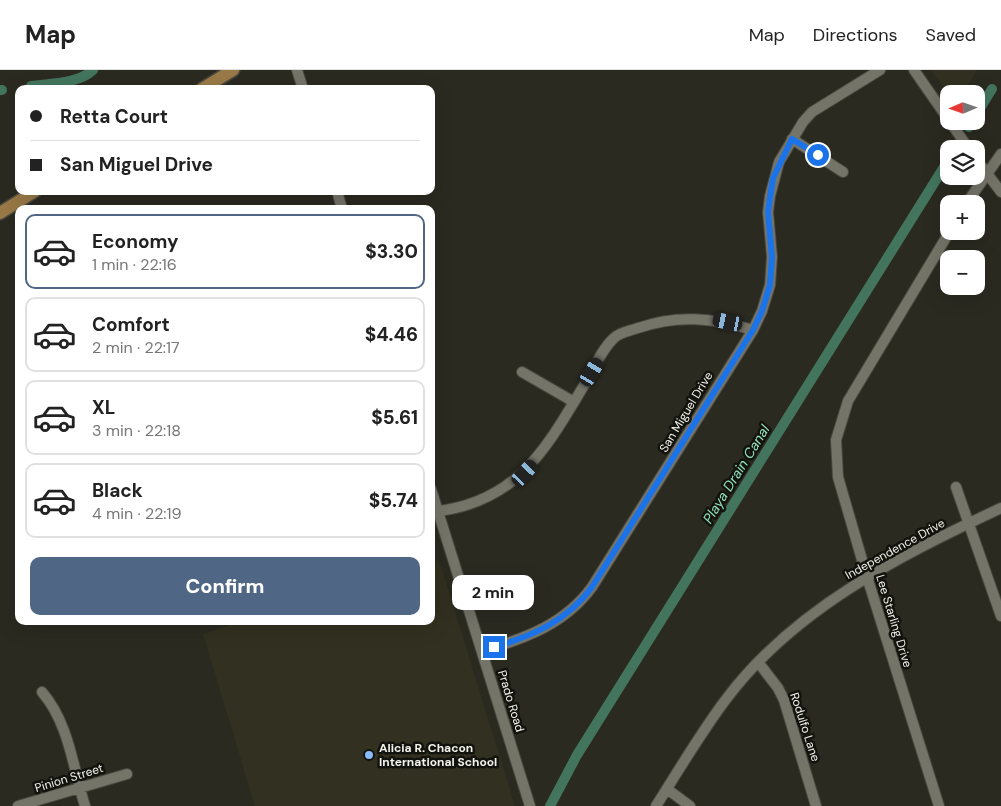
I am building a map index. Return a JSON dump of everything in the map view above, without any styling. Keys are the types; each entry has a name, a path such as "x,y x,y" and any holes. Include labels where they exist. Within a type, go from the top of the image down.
{"main road":[{"path":"209,85 233,70"},
{"path":"0,213 29,195"}],"street":[{"path":"297,70 302,85"},
{"name":"San Miguel Drive","path":"483,651 534,634 566,615 583,600 753,330 762,311 770,285 772,257 768,212 773,178 792,139 812,112 880,70"},
{"path":"914,70 962,140"},
{"path":"792,139 843,172"},
{"path":"972,195 1001,154"},
{"path":"985,170 1001,192"},
{"name":"Lee Starling Drive","path":"939,806 867,577 838,476 836,440 848,400 945,240"},
{"path":"435,512 486,498 502,490 525,473 548,444 609,343 621,333 666,320 700,318 728,322 753,330"},
{"path":"522,372 574,402"},
{"path":"956,487 1001,616"},
{"name":"Independence Drive","path":"656,806 726,698 758,662 799,624 867,577 1001,508"},
{"name":"Prado Road","path":"435,512 483,651 530,806"},
{"name":"Rodulfo Lane","path":"758,662 778,688 784,700 816,806"},
{"path":"42,692 55,707 58,714 85,806"},
{"name":"Pinion Street","path":"18,806 127,774"},
{"path":"667,789 690,806"}],"shaded area":[{"path":"931,70 977,70 968,85 942,85"},
{"name":"Alicia R. Chacon International School","path":"439,560 515,806 255,806 203,634 230,625 435,625 435,562"}],"waterway":[{"path":"39,85 80,78 93,70"},
{"name":"Playa Drain Canal","path":"985,100 992,89"},
{"name":"Playa Drain Canal","path":"550,806 577,755 940,173"}],"place":[{"name":"Alicia R. Chacon International School","path":"369,755"}],"route":[{"path":"494,647 534,634 551,625 583,600 592,587 753,330 762,311 772,271 768,212 773,178 792,139 818,155"}]}
